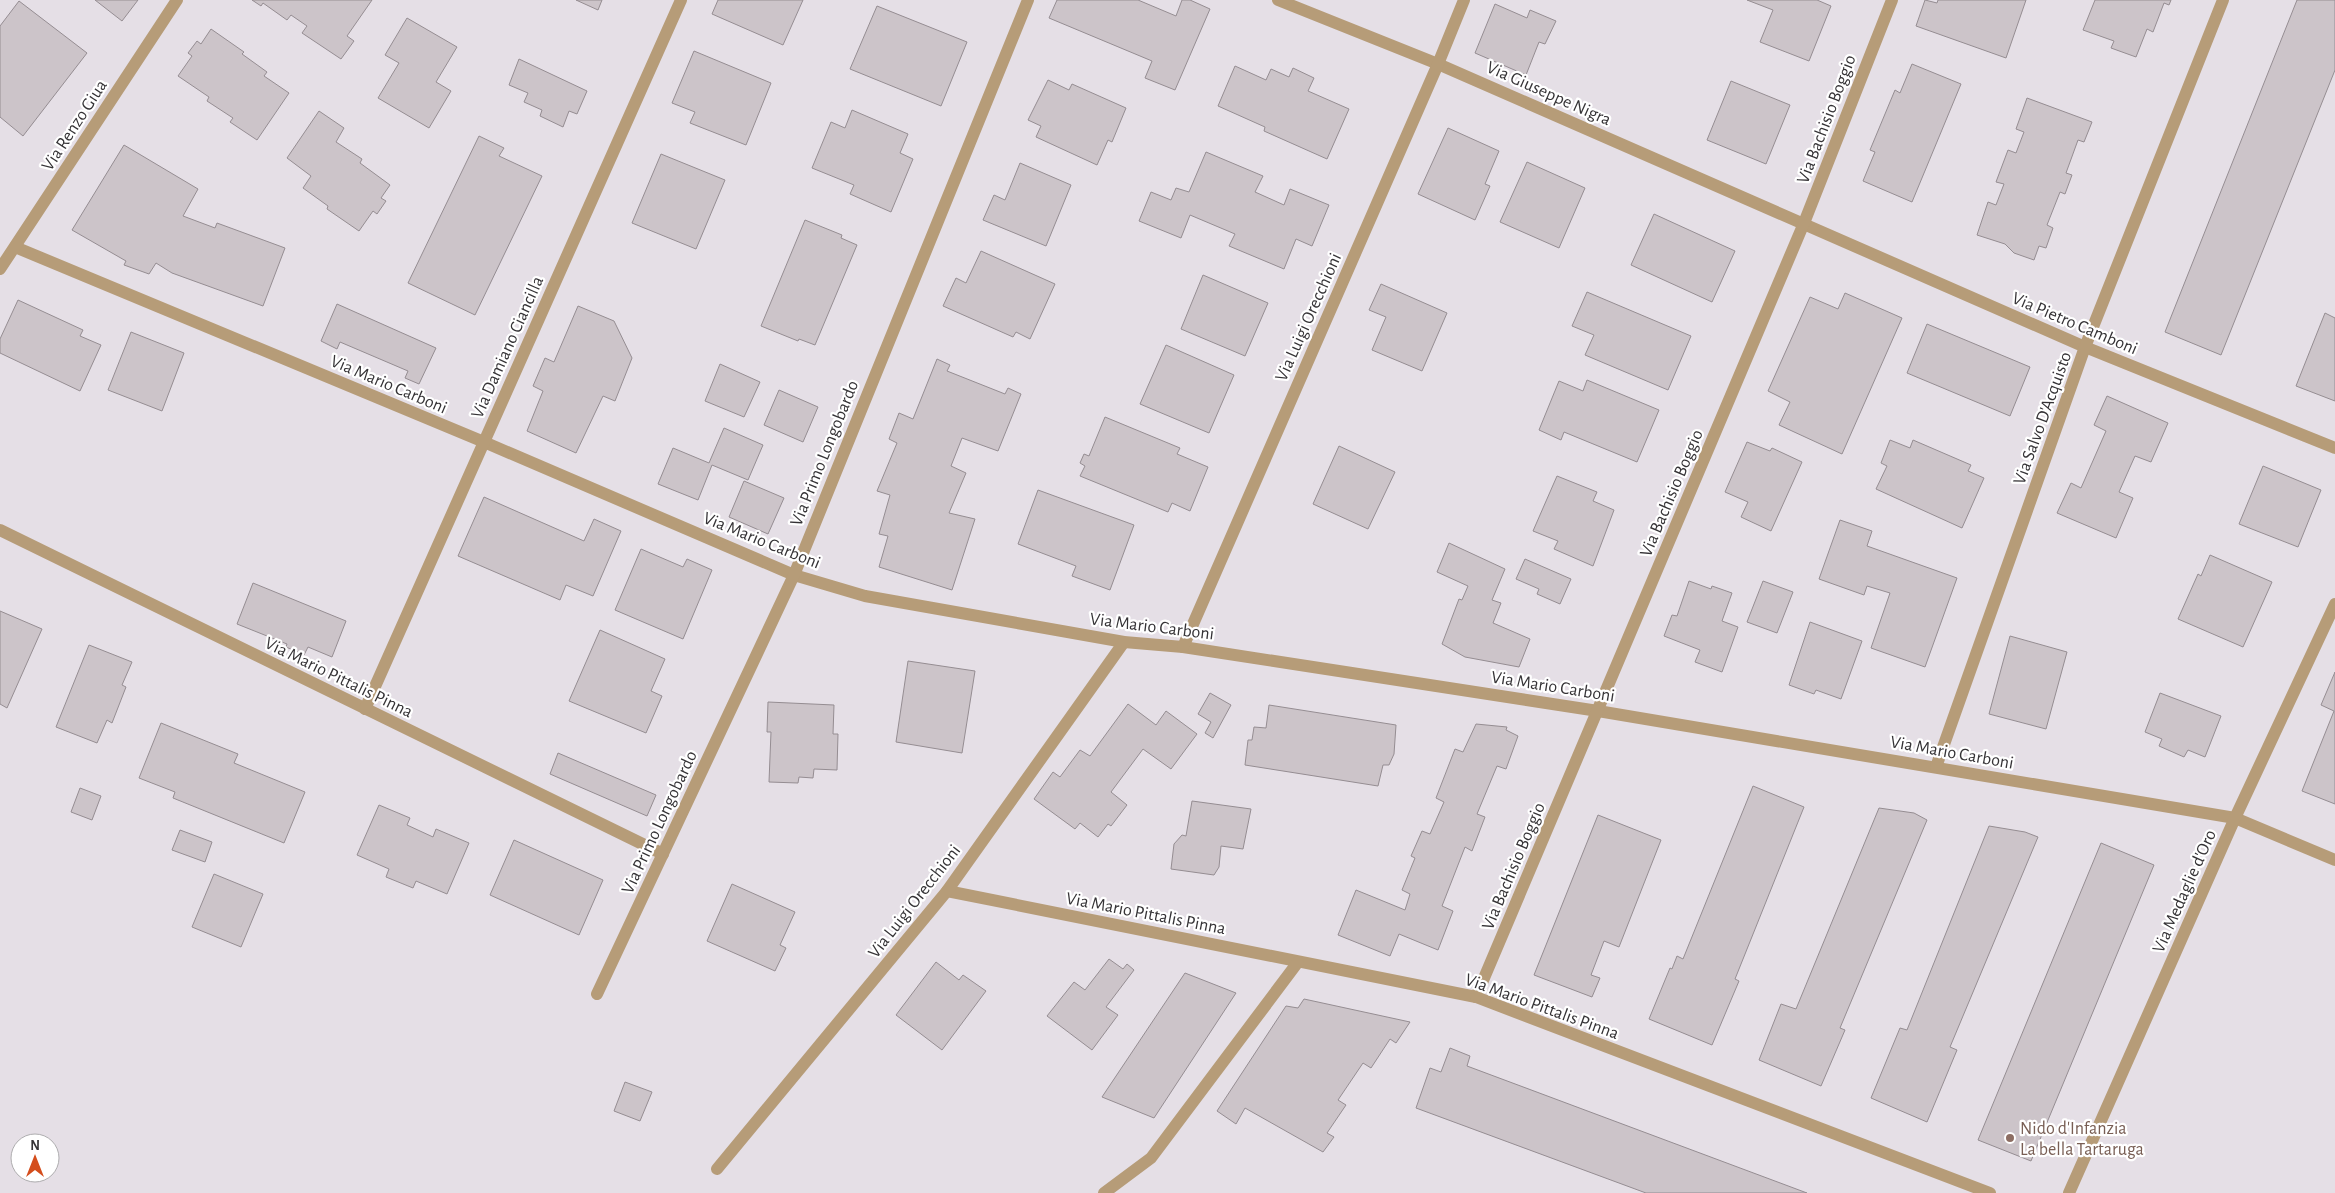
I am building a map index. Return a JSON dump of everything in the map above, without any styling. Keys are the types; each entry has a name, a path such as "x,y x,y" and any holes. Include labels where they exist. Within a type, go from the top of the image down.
{"street":[{"name":"Via Renzo Giua","path":"0,269 178,0"},
{"name":"Via Damiano Ciancilla","path":"365,709 681,0"},
{"name":"Via Primo Longobardo","path":"598,994 794,575 1028,0"},
{"name":"Via Giuseppe Nigra","path":"1278,0 1438,64 1804,223"},
{"name":"Via Luigi Orecchioni","path":"1182,647 1438,64 1464,0"},
{"name":"Via Bachisio Boggio","path":"1476,997 1804,223 1892,0"},
{"name":"Via Salvo D'Acquisto","path":"1936,767 2086,347 2223,0"},
{"name":"Via Pietro Camboni","path":"1804,223 2086,347 2335,448"},
{"name":"Via Mario Carboni","path":"15,247 484,442 794,575 865,596 1124,642 1182,647 1598,711 2235,818 2335,860"},
{"name":"Via Mario Pittalis Pinna","path":"0,530 663,854"},
{"name":"Via Medaglie d'Oro","path":"2069,1193 2235,818 2335,604"},
{"name":"Via Luigi Orecchioni","path":"717,1169 947,891 1124,642"},
{"name":"Via Mario Pittalis Pinna","path":"947,891 1476,997 1990,1193"},
{"path":"1104,1193 1151,1158 1298,962"}],"building":[{"path":"95,0 138,0 122,21"},
{"path":"252,0 372,0 347,36 354,41 341,59 302,33 307,26 291,15 287,20 263,3 261,6"},
{"path":"576,0 602,0 598,10"},
{"path":"718,0 803,0 783,45 712,14"},
{"path":"1057,0 1138,0 1176,16 1182,0 1190,0 1210,9 1175,90 1145,78 1152,61 1049,18"},
{"path":"1747,0 1817,0 1831,6 1809,61 1760,42 1773,10"},
{"path":"1925,0 1937,3 1938,0 2026,0 2006,58 1916,26"},
{"path":"2095,0 2171,0 2169,5 2164,3 2153,32 2147,29 2136,57 2111,48 2114,41 2083,30"},
{"path":"2297,0 2335,0 2335,70 2221,355 2165,332"},
{"path":"19,1 87,53 23,136 0,117 0,26"},
{"path":"1495,4 1527,18 1530,10 1556,21 1545,44 1539,42 1526,75 1475,53"},
{"path":"877,6 967,42 941,106 850,69"},
{"path":"407,18 457,47 436,82 451,91 429,128 378,98 399,63 385,55"},
{"path":"211,29 244,52 242,54 267,72 264,76 289,93 257,140 230,122 233,118 207,101 209,97 178,76 192,56 188,53 197,41 201,44"},
{"path":"694,51 771,83 746,145 690,123 695,112 672,103"},
{"path":"519,59 587,91 577,114 569,111 563,127 540,116 542,110 524,102 528,93 509,85"},
{"path":"1912,64 1961,84 1912,202 1863,181 1875,152 1870,150 1895,90 1900,93"},
{"path":"1235,66 1266,80 1271,69 1289,77 1293,68 1314,78 1308,91 1349,109 1327,159 1264,131 1265,127 1218,106"},
{"path":"1048,80 1069,90 1072,84 1126,108 1112,142 1108,140 1097,165 1036,137 1041,126 1028,120"},
{"path":"1731,81 1790,105 1766,164 1707,140"},
{"path":"2027,98 2092,122 2084,142 2078,140 2066,173 2072,175 2065,194 2060,192 2047,225 2053,228 2046,248 2039,246 2034,260 2014,253 2005,244 1977,235 1988,202 1996,205 2004,184 1996,182 2008,150 2016,153 2024,132 2016,129"},
{"path":"852,110 908,134 900,153 913,159 891,212 850,194 854,185 812,168 831,122 845,128"},
{"path":"319,111 344,128 336,142 362,159 360,163 390,185 381,198 386,201 377,214 373,211 359,231 327,209 328,206 303,188 311,176 287,158"},
{"path":"1448,128 1499,151 1485,184 1490,186 1475,220 1418,194"},
{"path":"479,136 504,148 499,156 542,176 475,315 408,283"},
{"path":"124,145 198,189 183,216 215,228 217,223 285,248 263,306 172,273 156,263 149,274 124,265 126,261 72,230"},
{"path":"1206,152 1263,176 1255,192 1284,205 1290,189 1329,205 1312,246 1296,239 1284,269 1229,246 1235,234 1190,215 1181,238 1139,221 1151,192 1171,200 1176,188 1189,192"},
{"path":"661,154 725,180 696,249 632,223"},
{"path":"1527,162 1585,188 1559,248 1500,222"},
{"path":"1020,163 1071,185 1046,246 983,220 994,195 1005,200"},
{"path":"1654,214 1735,251 1712,302 1631,265"},
{"path":"805,220 842,235 841,238 857,245 815,345 799,339 798,341 761,326"},
{"path":"981,251 1055,284 1030,339 1016,332 1013,337 943,306 956,278 966,283"},
{"path":"1203,275 1268,303 1245,356 1181,329"},
{"path":"1381,284 1447,313 1422,371 1372,350 1386,317 1369,310"},
{"path":"1587,292 1691,336 1668,390 1585,355 1594,335 1572,326"},
{"path":"1845,293 1902,318 1842,454 1779,425 1790,402 1768,391 1810,297 1838,309"},
{"path":"18,300 83,330 80,336 101,345 80,391 0,353 0,339"},
{"path":"337,304 436,348 419,384 405,378 408,371 340,342 337,349 321,341"},
{"path":"578,306 614,321 632,358 615,401 603,396 576,453 527,431 543,391 533,386 545,358 554,362"},
{"path":"2325,313 2335,318 2335,401 2296,386"},
{"path":"1927,324 2030,367 2010,416 1907,373"},
{"path":"131,332 184,353 162,411 108,390"},
{"path":"1166,345 1234,375 1209,433 1140,404"},
{"path":"937,359 950,365 947,371 1005,394 1008,388 1021,394 998,451 962,438 951,466 966,473 949,513 975,519 952,590 879,567 888,536 879,534 890,495 877,491 897,443 889,439 899,413 913,419"},
{"path":"720,364 760,382 744,417 705,401"},
{"path":"1587,380 1659,410 1637,462 1564,432 1561,440 1539,430 1559,381 1583,391"},
{"path":"779,390 818,407 803,442 764,425"},
{"path":"2107,396 2168,423 2151,462 2135,456 2119,492 2133,498 2116,538 2057,513 2071,483 2081,488 2106,431 2094,425"},
{"path":"1105,417 1180,448 1177,454 1208,467 1190,511 1172,503 1168,512 1080,476 1085,466 1080,463 1084,454 1089,456"},
{"path":"724,428 763,445 748,480 712,465 698,500 658,484 673,448 709,463"},
{"path":"1890,440 1910,448 1913,440 1971,465 1968,471 1984,478 1962,528 1876,489 1887,466 1881,463"},
{"path":"1747,442 1770,451 1772,448 1802,462 1771,531 1741,517 1748,502 1725,492"},
{"path":"1339,446 1395,472 1368,529 1313,504"},
{"path":"2263,466 2321,490 2298,547 2239,524"},
{"path":"1557,476 1597,492 1593,501 1614,510 1593,566 1554,549 1558,541 1533,531"},
{"path":"744,481 784,498 768,534 729,517"},
{"path":"1038,490 1134,525 1110,590 1072,576 1076,566 1018,544"},
{"path":"484,497 584,541 594,519 621,531 593,596 566,585 560,600 458,556"},
{"path":"1840,520 1872,531 1867,546 1957,578 1925,667 1871,648 1890,593 1867,586 1864,595 1819,579"},
{"path":"1449,543 1505,569 1492,600 1501,603 1493,623 1530,639 1519,667 1465,657 1442,644 1459,599 1462,600 1468,586 1437,572"},
{"path":"641,549 683,567 687,559 712,570 683,639 615,610"},
{"path":"2210,555 2272,582 2243,647 2178,619 2198,574 2201,576"},
{"path":"1525,559 1571,579 1560,604 1537,594 1539,589 1516,579"},
{"path":"1689,581 1711,589 1712,586 1732,593 1722,621 1738,627 1722,672 1695,662 1700,650 1664,636 1672,615 1677,616"},
{"path":"1763,581 1793,592 1777,633 1747,622"},
{"path":"253,583 346,621 332,657 308,647 304,655 286,647 287,644 237,624"},
{"path":"0,611 42,629 7,708 0,704"},
{"path":"1810,622 1862,641 1841,699 1816,690 1814,694 1789,685"},
{"path":"600,630 665,659 651,691 662,696 646,733 569,701"},
{"path":"2010,636 2067,652 2046,729 1989,714"},
{"path":"89,645 132,662 122,685 126,687 112,723 107,720 97,743 56,727"},
{"path":"908,661 975,671 962,753 896,742"},
{"path":"2335,672 2335,804 2302,791 2334,711 2321,705"},
{"path":"1210,693 1231,705 1213,738 1205,733 1211,722 1198,714"},
{"path":"2160,693 2221,716 2205,757 2188,750 2184,757 2159,746 2162,739 2145,732"},
{"path":"768,702 834,705 833,734 838,734 837,770 814,769 813,778 799,777 798,783 769,782 771,732 767,732"},
{"path":"1128,704 1156,725 1166,711 1197,734 1171,769 1143,749 1111,792 1127,805 1111,826 1108,824 1098,837 1080,823 1075,829 1034,799 1053,772 1060,777 1080,750 1090,756"},
{"path":"1269,705 1396,725 1394,754 1389,765 1383,765 1378,786 1245,765 1248,740 1252,740 1254,727 1266,728"},
{"path":"161,723 238,754 234,763 305,792 284,843 173,798 175,792 139,778"},
{"path":"1476,724 1507,727 1506,730 1518,736 1506,769 1497,766 1477,814 1485,817 1472,851 1465,847 1442,906 1453,911 1438,950 1399,934 1390,956 1338,935 1356,890 1405,910 1410,894 1402,890 1415,858 1411,856 1422,831 1430,834 1444,802 1436,798 1455,749 1463,752"},
{"path":"558,753 656,795 647,816 550,774"},
{"path":"1753,786 1804,807 1735,979 1739,981 1712,1045 1649,1019 1670,968 1672,969 1677,956 1683,959"},
{"path":"80,788 101,796 92,820 71,812"},
{"path":"1192,801 1251,809 1243,849 1221,846 1219,867 1214,875 1171,869 1174,844 1182,835 1186,836"},
{"path":"379,805 410,818 407,825 433,837 436,829 469,843 447,894 416,881 413,888 386,877 389,869 357,855"},
{"path":"1879,808 1914,813 1927,820 1840,1028 1845,1030 1821,1086 1759,1060 1781,1004 1796,1009"},
{"path":"1598,815 1661,840 1619,947 1604,941 1591,975 1600,978 1592,997 1534,975"},
{"path":"1989,826 2025,832 2038,837 1950,1047 1957,1050 1927,1122 1871,1098 1900,1028 1907,1030"},
{"path":"180,830 212,842 205,862 172,850"},
{"path":"514,840 603,880 579,935 490,895"},
{"path":"2101,843 2154,865 2031,1161 1978,1140"},
{"path":"214,874 263,894 241,947 192,927"},
{"path":"732,884 795,912 780,945 786,948 775,971 707,941"},
{"path":"1109,959 1123,969 1127,964 1134,970 1106,1007 1118,1015 1092,1050 1047,1016 1074,982 1085,990"},
{"path":"936,962 959,980 963,975 986,991 942,1050 896,1015"},
{"path":"1185,973 1236,993 1154,1118 1102,1097"},
{"path":"1304,999 1410,1022 1396,1043 1390,1039 1371,1068 1363,1063 1338,1100 1346,1105 1327,1133 1334,1137 1323,1152 1245,1108 1236,1124 1217,1111 1286,1006 1298,1008"},
{"path":"1450,1048 1470,1056 1467,1066 1807,1193 1646,1193 1416,1108 1430,1068 1441,1072"},
{"path":"625,1082 652,1092 640,1121 614,1111"}],"place":[{"name":"Nido d'Infanzia La bella Tartaruga","path":"2010,1138"}]}
